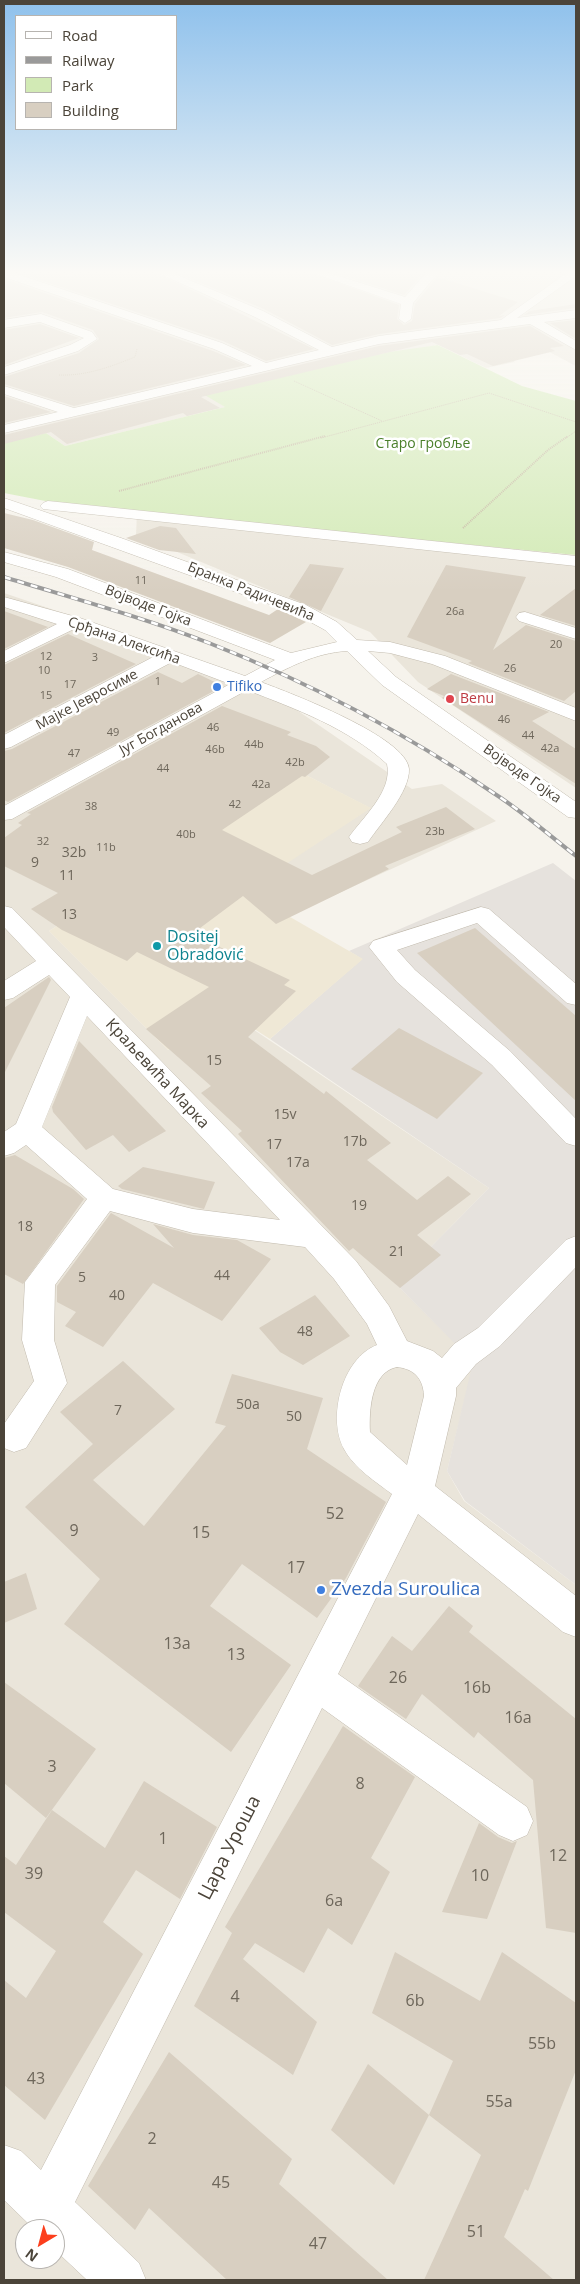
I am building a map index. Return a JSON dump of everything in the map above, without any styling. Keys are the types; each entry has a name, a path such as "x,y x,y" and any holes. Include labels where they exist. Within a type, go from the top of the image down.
{"street":[{"path":"4,429 217,379"},
{"path":"4,390 74,413"},
{"path":"4,502 576,561"},
{"name":"Бранка Радичевића","path":"4,502 300,609 331,626 350,644"},
{"name":"Војводе Гојка","path":"4,557 62,573 290,659"},
{"name":"Срђана Алексића","path":"4,602 74,622 170,656 354,729 377,744 397,762 399,773 392,792 360,837"},
{"path":"525,617 576,634"},
{"path":"4,658 74,622"},
{"path":"350,644 380,645 439,658 571,707"},
{"name":"Југ Богданова","path":"4,814 290,659 326,647 350,644"},
{"name":"Војводе Гојка","path":"350,644 389,680 576,812"},
{"name":"Мајке Јевросиме","path":"4,743 170,656"},
{"name":"Краљевића Марка","path":"4,913 310,1236 345,1270 378,1315 397,1354"},
{"path":"576,997 481,914 381,947 406,976 501,1058 576,1136"},
{"path":"4,992 51,962"},
{"path":"4,1146 27,1130 83,996"},
{"path":"27,1130 104,1198 193,1221 310,1236"},
{"path":"14,1437 51,1383 38,1340 40,1282 104,1198"},
{"path":"440,1384 464,1354 489,1337 576,1248"},
{"path":"415,1490 440,1396 440,1384 430,1366 423,1361 412,1356 397,1354 380,1358 366,1371 354,1411 353,1432 362,1448 576,1619"},
{"name":"Цара Уроша","path":"47,2208 315,1680 415,1490"},
{"path":"315,1680 513,1820"},
{"path":"4,2168 122,2280"}],"path":[{"path":"290,379 382,421"},
{"path":"115,492 488,393 576,422"},
{"path":"443,547 548,450 576,430"}],"shaded area":[{"path":"4,379 278,379 204,394 226,407 65,446 46,433 4,443"},
{"path":"137,512 576,555 576,788 418,682 370,632 136,535"},
{"path":"4,593 119,632 266,689 412,789 442,784 496,821 289,916 244,890 370,808 300,772 49,931 168,1050 226,1011 489,1188 395,1283 474,1362 447,1471 464,1501 576,1585 576,2280 4,2280"},
{"path":"300,772 371,808 245,891 363,959 270,1039 226,1011 168,1050 49,931"},
{"path":"553,863 576,881 576,1585 465,1501 447,1471 473,1362 395,1283 489,1188 270,1039 362,959 349,951"}],"green space":[{"name":"Старо гробље","path":"271,379 507,379 522,386 576,401 576,555 71,506 4,493 4,443 46,433 65,446 225,407 203,394"}],"building":[{"path":"4,379 189,379 74,406 4,384"},
{"path":"242,379 278,379 201,397 220,408 187,416 183,413 67,444 51,432 4,444 4,435"},
{"path":"4,396 51,412 4,423"},
{"path":"4,513 33,520 94,542 92,550 269,615 278,609 306,622 270,643 68,567 4,548"},
{"path":"160,526 176,528 196,554 159,550 126,538"},
{"path":"310,564 344,568 321,611 289,597"},
{"path":"446,565 526,577 493,650 526,625 576,641 576,691 564,701 468,663 472,661 407,637"},
{"path":"576,588 576,626 540,615"},
{"path":"4,611 48,627 4,649"},
{"path":"68,634 136,664 4,733 4,665"},
{"path":"158,672 182,683 198,674 223,686 8,802 4,800 4,751 12,749"},
{"path":"451,674 549,712 532,721 576,749 576,784 442,698 444,696 427,689"},
{"path":"222,706 291,732 287,735 316,746 330,757 305,777 302,776 222,830 312,875 402,832 396,827 446,807 475,829 385,866 389,869 276,924 243,896 192,934 290,980 284,985 296,991 248,1037 324,1094 326,1091 391,1143 367,1160 417,1200 448,1176 471,1194 417,1235 441,1255 400,1288 353,1248 349,1251 238,1134 242,1131 201,1093 211,1086 146,1029 209,987 137,952 127,961 62,930 31,909 58,893 4,866 4,838 22,825 18,823 31,814 27,813"},
{"path":"475,928 576,1016 576,1101 417,953"},
{"path":"49,977 51,980 4,1074 4,1008"},
{"path":"399,1028 483,1073 437,1119 351,1069"},
{"path":"79,1041 166,1131 129,1152 113,1135 86,1150 53,1112 52,1107"},
{"path":"15,1155 73,1189 84,1199 23,1284 4,1274 4,1158"},
{"path":"143,1167 215,1182 204,1209 122,1189 118,1186"},
{"path":"111,1213 174,1248 153,1224 193,1235 237,1240 271,1259 222,1321 153,1283 103,1347 65,1326 76,1312 57,1302 57,1286"},
{"path":"315,1295 350,1336 303,1365 280,1352 259,1328"},
{"path":"123,1361 175,1409 93,1480 144,1526 226,1426 215,1423 232,1374 323,1398 307,1449 386,1502 346,1578 317,1618 242,1564 210,1606 291,1665 231,1752 64,1624 100,1579 25,1507 93,1444 60,1412"},
{"path":"26,1573 37,1609 4,1623 4,1582"},
{"path":"449,1606 473,1626 469,1632 576,1719 576,1933 546,1928 533,1780 478,1732 474,1738 422,1694 406,1719 358,1686 392,1636 412,1651"},
{"path":"4,1682 96,1749 46,1818 4,1783"},
{"path":"343,1726 415,1777 371,1858 390,1872 352,1945 328,1928 304,1973 255,1943 243,1959 317,2022 293,2075 194,2006 232,1933 225,1927"},
{"path":"144,1781 217,1827 180,1899 136,1870 103,1922 143,1954 45,2120 4,2085 4,1980 26,1998 56,1951 4,1912 4,1856 16,1865 52,1810 105,1848"},
{"path":"479,1823 498,1837 512,1843 517,1841 487,1919 442,1912"},
{"path":"395,1952 480,2001 502,1952 576,2003 576,2070 528,2191 525,2189 504,2237 554,2280 424,2280 481,2155 429,2115 453,2061 372,2013"},
{"path":"169,2052 292,2159 279,2184 388,2280 227,2280 149,2208 135,2230 88,2186"},
{"path":"368,2064 429,2115 394,2185 331,2130"}],"railway":[{"path":"4,577 107,608 209,643 320,692 392,730 462,772 516,808 576,856"}],"place":[{"name":"Tifiko","path":"217,687"},
{"name":"Benu","path":"450,699"},
{"name":"Dositej Obradović","path":"157,946"},
{"name":"Zvezda Suroulica","path":"321,1590"}]}
